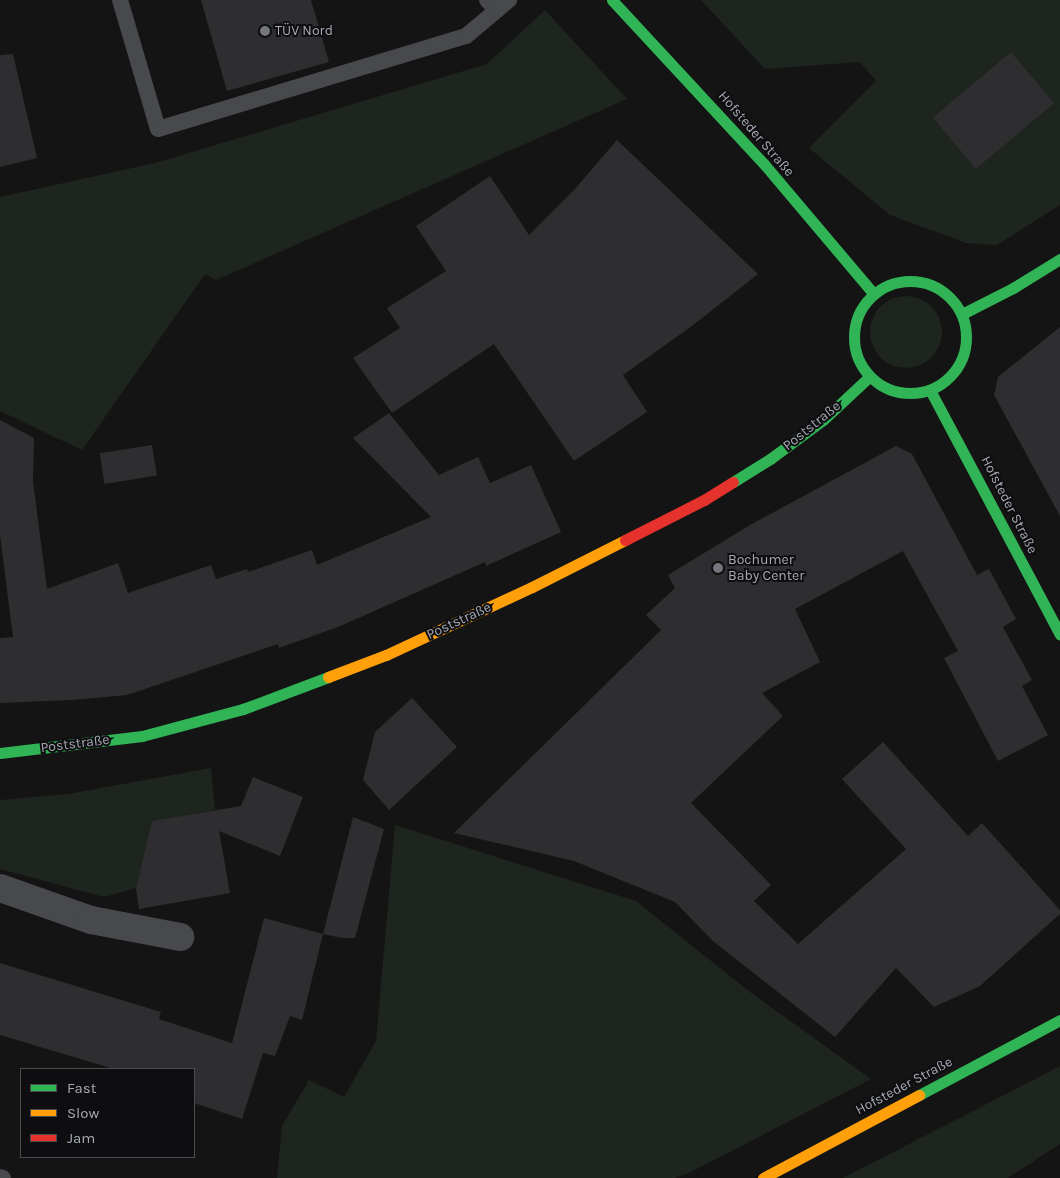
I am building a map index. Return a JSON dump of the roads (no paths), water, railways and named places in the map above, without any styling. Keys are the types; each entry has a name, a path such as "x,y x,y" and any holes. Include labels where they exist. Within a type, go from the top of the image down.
{"street":[{"name":"Hofsteder Straße","path":"612,0 764,164 873,293"},
{"path":"962,314 1013,288 1060,259"},
{"path":"911,280 927,283 948,295 962,314 967,332 965,350 958,367 946,381 930,390 914,393 898,392 882,387 869,377 860,364 855,349 853,333 856,317 873,293 893,282 911,280"},
{"name":"Poststraße","path":"0,753 142,736 178,727 243,709 386,655 532,587 704,500 770,459 823,420 869,377"},
{"name":"Hofsteder Straße","path":"930,390 1060,635"},
{"path":"0,888 91,920 180,937"},
{"name":"Hofsteder Straße","path":"763,1178 1060,1020"}],"lane":[{"path":"120,0 158,129 466,36 498,3"}],"place":[{"name":"TÜV Nord","path":"265,31"},
{"name":"Bochumer Baby Center","path":"718,568"}]}
